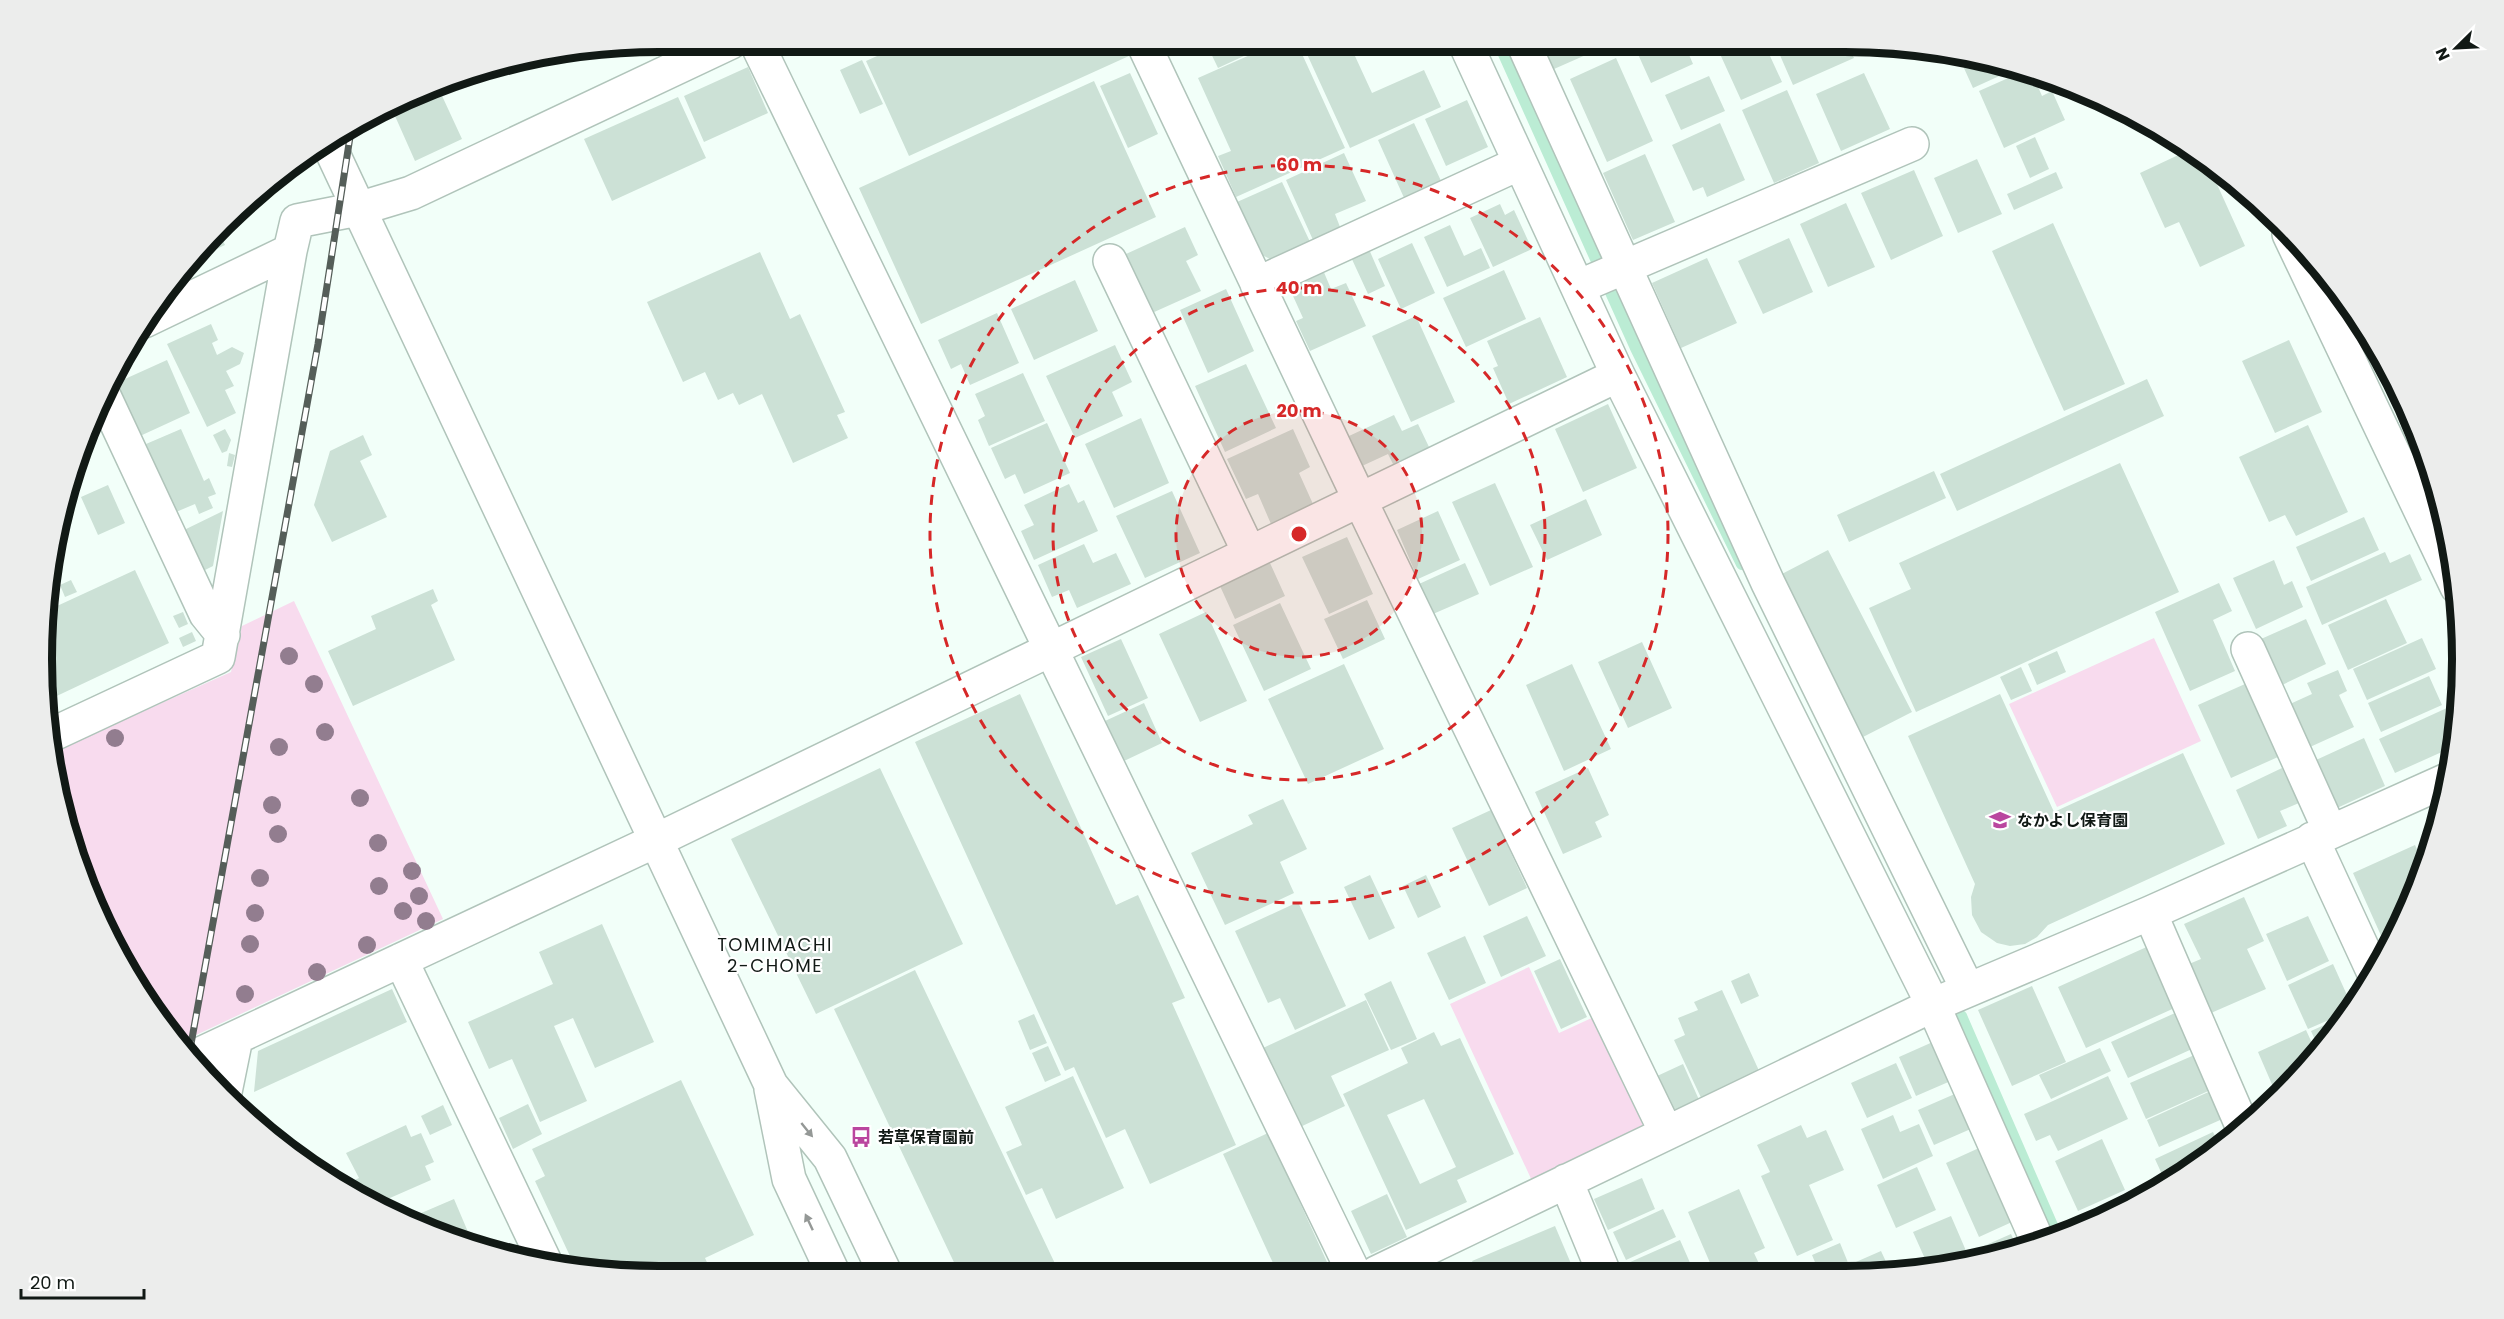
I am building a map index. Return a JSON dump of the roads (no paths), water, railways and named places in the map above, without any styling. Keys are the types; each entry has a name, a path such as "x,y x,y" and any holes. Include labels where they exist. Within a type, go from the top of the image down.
{"street":[{"path":"57,732 218,657 297,221 358,209 411,193 710,52"},
{"path":"761,52 1350,1266"},
{"path":"1148,52 1359,498 1666,1132"},
{"path":"1469,52 1520,163 1603,276 1768,583 1968,990"},
{"path":"1526,52 1603,276 1618,375 1934,1005 2035,1236"},
{"path":"1603,276 1912,144"},
{"path":"331,150 771,1084 830,1158 882,1266"},
{"path":"1257,284 1520,163"},
{"path":"162,312 290,251"},
{"path":"2301,259 2442,556"},
{"path":"1110,261 1249,552"},
{"path":"199,1055 655,841 1359,498 1618,375"},
{"path":"109,406 206,614 223,634"},
{"path":"2248,648 2370,963"},
{"path":"1390,1266 1934,1005 2439,784"},
{"path":"2150,912 2240,1120"},
{"path":"401,960 542,1255"},
{"path":"226,1085 236,1038"},
{"path":"771,1084 789,1179 830,1266"},
{"path":"1566,1181 1601,1266"}],"waterway":[{"path":"1503,52 1636,348 1742,564"},
{"path":"1961,1016 2053,1229"}],"railway":[{"path":"191,1045 318,344 350,138"}],"place":[{"name":"なかよし保育園","path":"2000,820"},
{"name":"若草保育園前","path":"861,1137"}],"district":[{"name":"TOMIMACHI 2-CHOME","path":"775,954"}]}
